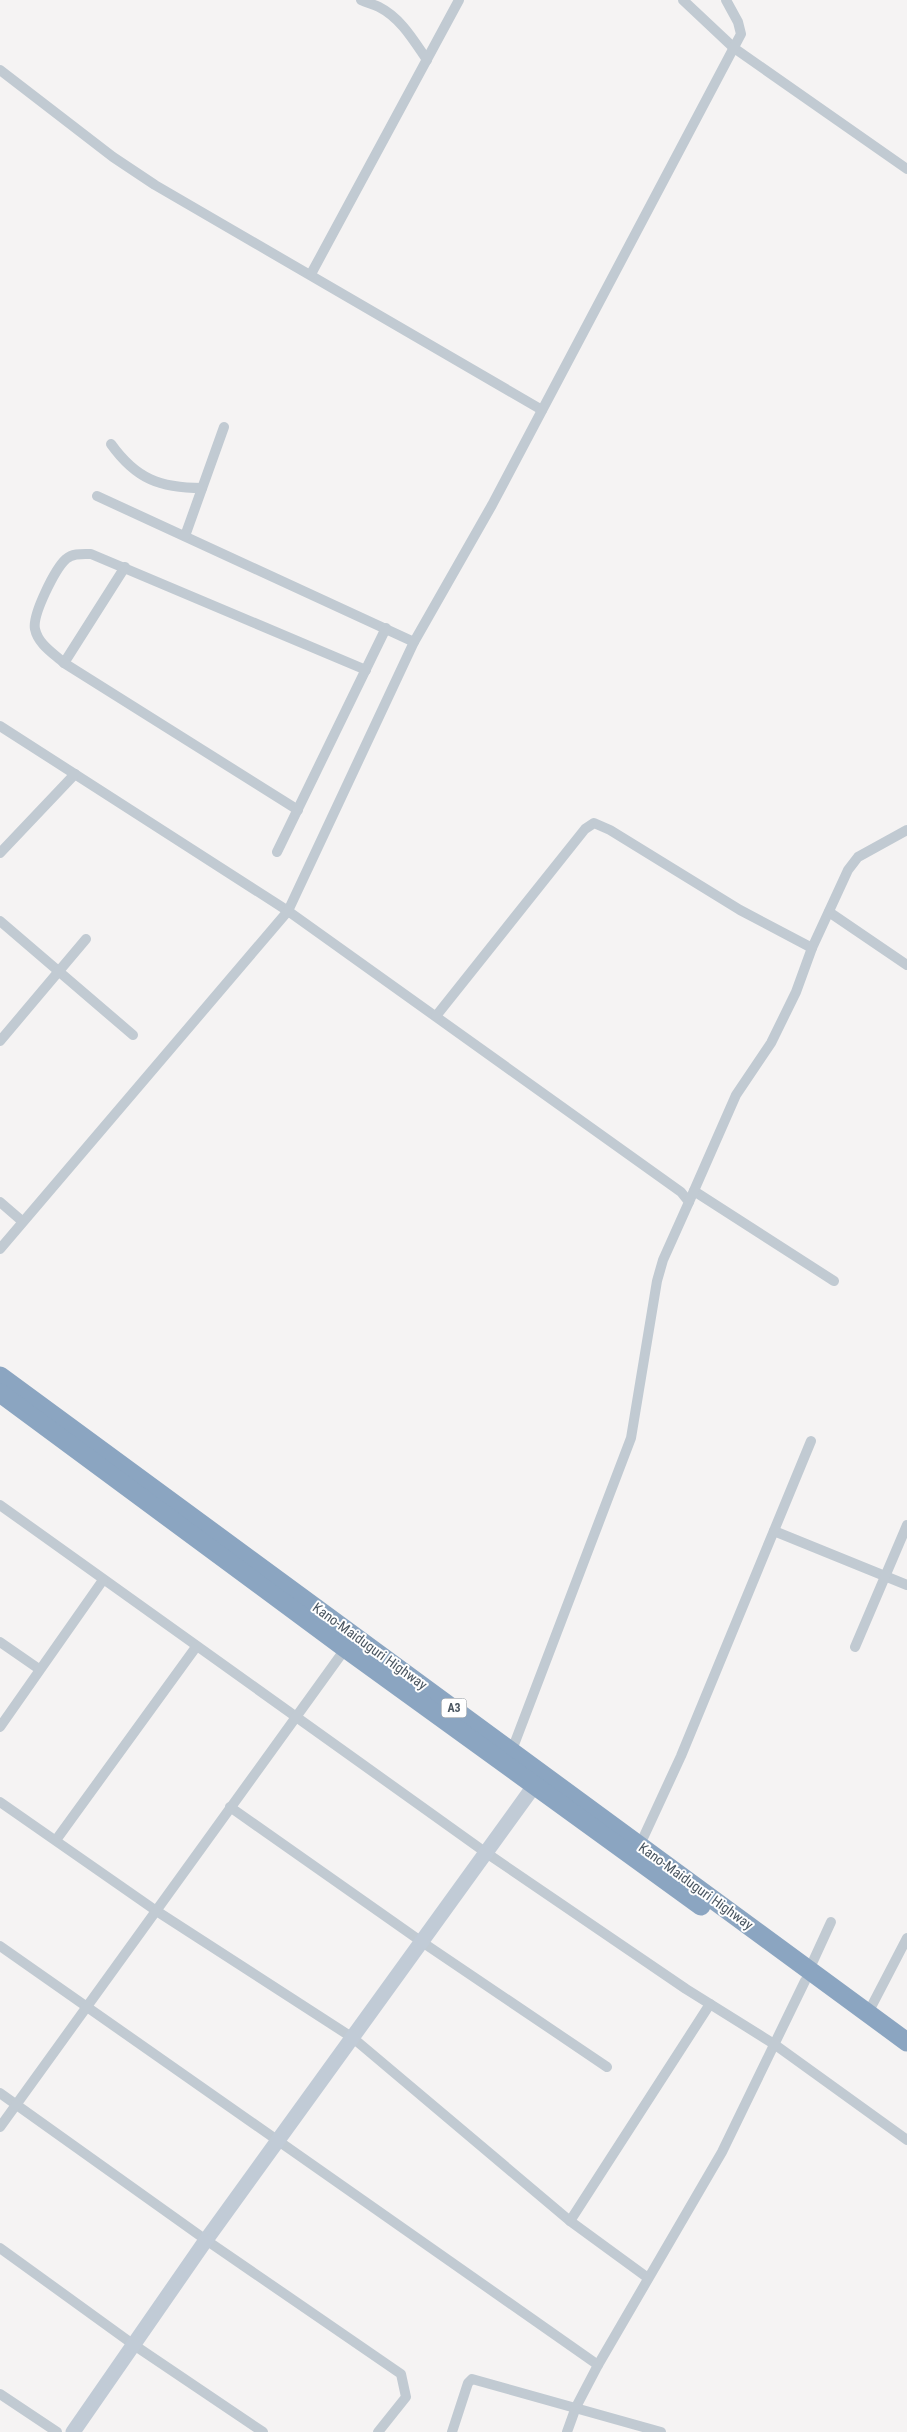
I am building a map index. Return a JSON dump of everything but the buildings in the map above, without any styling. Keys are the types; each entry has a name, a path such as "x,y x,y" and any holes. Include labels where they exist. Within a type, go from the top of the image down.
{"highway":[{"name":"Kano-Maiduguri Highway","path":"0,1376 350,1642 534,1786 636,1851"},
{"name":"Kano-Maiduguri Highway","path":"0,1393 350,1642 512,1750 636,1851 807,1975 907,2056"},
{"name":"Kano-Maiduguri Highway","path":"807,1975 868,2014 907,2042"}],"street":[{"path":"361,0 380,7 392,16 411,36 427,60"},
{"path":"311,274 459,0"},
{"path":"683,0 734,48 907,170"},
{"path":"0,1249 22,1221 221,992 288,911 414,642 492,505 741,34 738,22 726,0"},
{"path":"0,70 114,157 155,185 542,410"},
{"path":"185,536 224,427"},
{"path":"111,444 122,460 136,472 151,480 176,488 202,488"},
{"path":"98,496 414,642"},
{"path":"298,810 64,663 38,638 34,626 37,611 56,572 66,559 76,553 91,554 366,670"},
{"path":"64,663 125,567"},
{"path":"277,852 386,628"},
{"path":"0,726 288,911 674,1187 688,1202"},
{"path":"0,853 75,774"},
{"path":"436,1016 585,830 594,824 610,830 740,910 812,948"},
{"path":"512,1750 631,1438 657,1281 663,1260 736,1095 771,1043 796,992 812,948 848,870 858,857 907,830"},
{"path":"829,912 907,965"},
{"path":"0,921 133,1035"},
{"path":"1,1039 86,939"},
{"path":"694,1191 834,1281"},
{"path":"0,1202 22,1221"},
{"path":"636,1851 681,1756 811,1441"},
{"path":"0,1505 102,1580 485,1852 710,2004 774,2044 907,2140"},
{"path":"855,1647 907,1525"},
{"path":"774,1531 907,1585"},
{"path":"0,1727 102,1580"},
{"path":"0,1642 39,1669"},
{"path":"0,2127 350,1642"},
{"path":"56,1840 196,1647"},
{"path":"73,2432 206,2240 279,2142 534,1786"},
{"path":"0,1802 155,1910 354,2038 570,2221 648,2278"},
{"path":"230,1807 422,1942 607,2067"},
{"path":"567,2432 576,2406 598,2365 722,2152 831,1922"},
{"path":"868,2014 907,1938"},
{"path":"0,1946 598,2365"},
{"path":"570,2221 710,2004"},
{"path":"0,2094 206,2240 401,2374 406,2397 378,2432"},
{"path":"0,2248 134,2345 263,2432"},
{"path":"452,2432 468,2383 472,2379 576,2406 661,2432"},
{"path":"0,2394 56,2432"}]}
